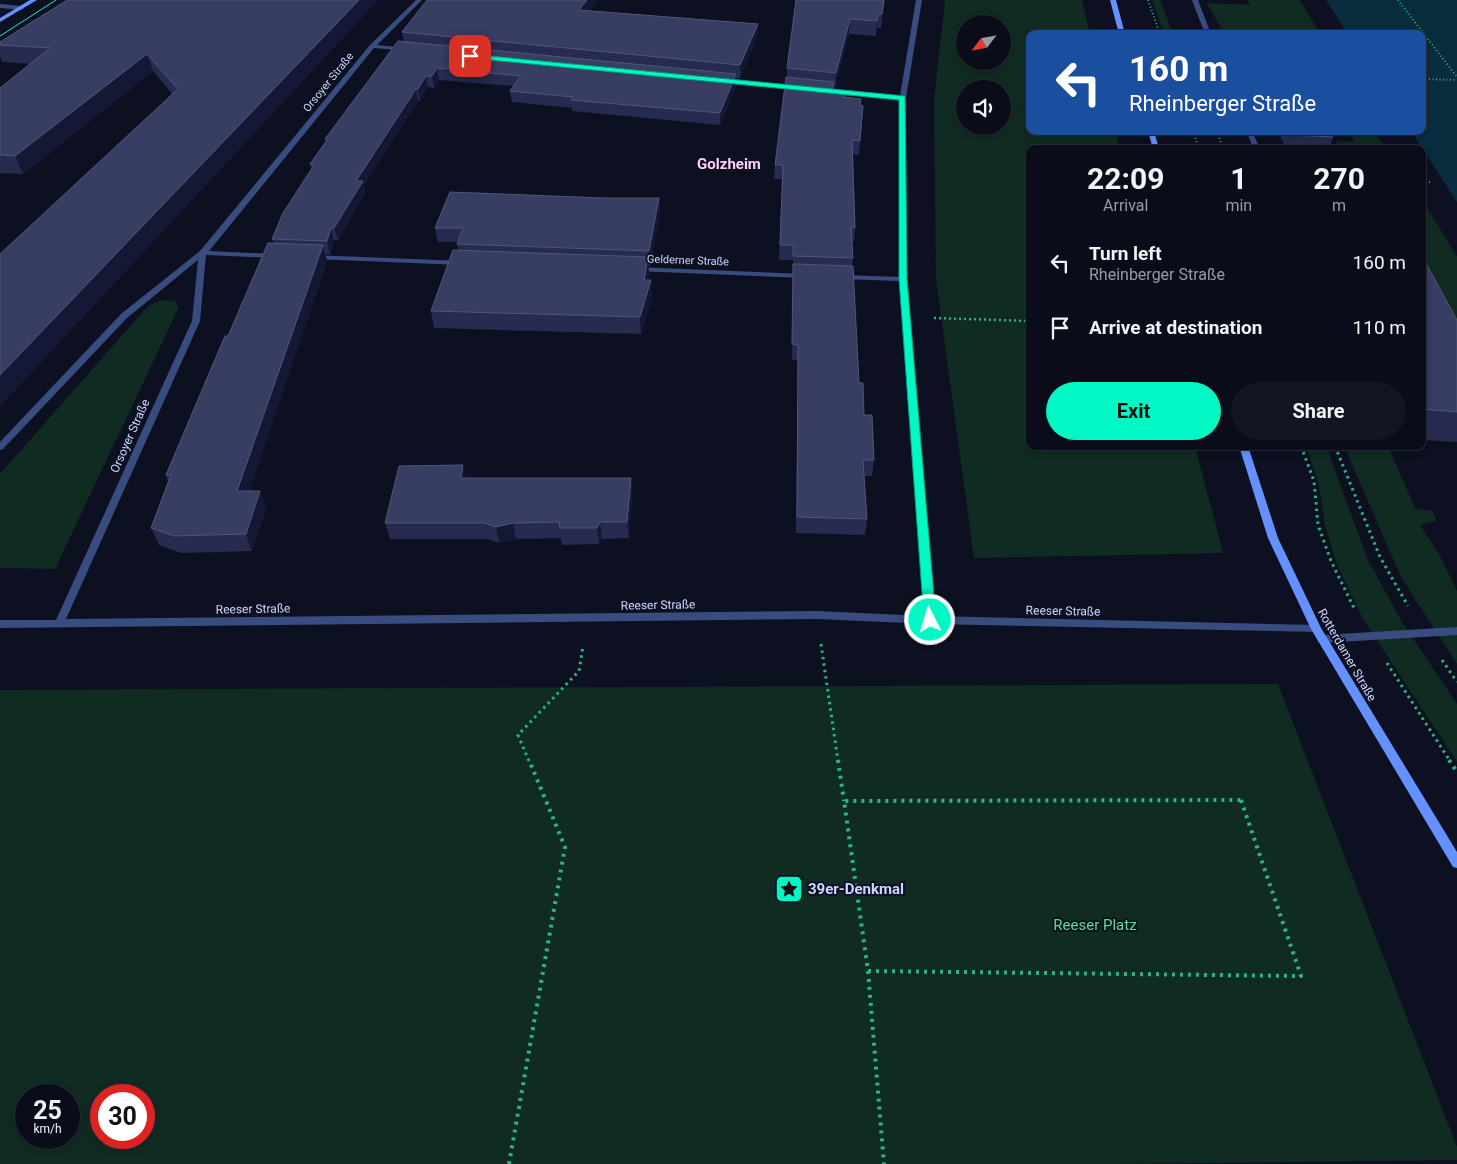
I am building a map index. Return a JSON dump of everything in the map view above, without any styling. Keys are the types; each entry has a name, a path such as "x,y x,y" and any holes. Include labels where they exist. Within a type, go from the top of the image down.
{"street":[{"path":"0,20 34,0"},
{"name":"Orsoyer Straße","path":"0,448 124,316 203,253 372,46 419,0"},
{"path":"919,0 903,98 903,279 930,620"},
{"path":"1112,0 1121,30"},
{"path":"1195,0 1206,30"},
{"path":"0,6 21,8"},
{"path":"372,46 411,50"},
{"path":"716,80 805,88"},
{"path":"814,89 903,98"},
{"path":"203,253 282,256"},
{"name":"Orsoyer Straße","path":"59,624 196,321 203,253"},
{"path":"302,257 469,263"},
{"name":"Gelderner Straße","path":"627,269 814,276"},
{"path":"834,277 903,279"},
{"name":"Rotterdamer Straße","path":"1244,450 1273,538 1316,629 1457,863"},
{"name":"Reeser Straße","path":"0,624 817,615 930,620 1316,629"},
{"path":"1322,639 1457,631"}],"path":[{"path":"1148,0 1159,30"},
{"path":"1398,0 1420,30"},
{"path":"1426,37 1457,79"},
{"path":"1426,79 1457,79"},
{"path":"1426,181 1431,182"},
{"path":"906,317 1026,321"},
{"path":"1302,450 1314,481 1318,526 1330,562 1370,637 1457,772"},
{"path":"1337,450 1380,557 1424,634"},
{"path":"817,615 868,971 884,1164"},
{"path":"509,1164 564,847 518,735 579,671 586,618"},
{"path":"844,801 1241,800 1301,976 868,971"}],"green space":[{"path":"945,0 1082,0 1089,30 1026,30 1026,135 1116,135 1119,145 1026,145 1026,450 1196,450 1223,553 974,558 936,279 934,99"},
{"path":"1152,0 1160,0 1171,30 1163,30"},
{"path":"1248,0 1300,0 1318,30 1222,30 1207,3 1250,5"},
{"path":"1351,135 1376,135 1384,145 1338,145 1336,141 1354,142"},
{"path":"1426,206 1457,257 1457,376 1426,314"},
{"path":"175,301 179,307 55,569 0,568 0,474 147,307 156,302"},
{"path":"1307,450 1327,450 1368,560 1402,622 1457,704 1457,762 1363,619 1337,565 1325,525 1319,485"},
{"path":"1346,450 1390,450 1415,508 1432,511 1437,521 1420,525 1439,554 1457,591 1457,664 1401,577"},
{"name":"Reeser Platz","path":"1278,684 1457,1147 1457,1160 1115,1164 0,1164 0,690"}],"water":[{"path":"1326,0 1457,0 1457,202 1426,154 1426,145 1420,145 1414,135 1426,135 1426,30 1345,30"}],"building":[{"path":"67,0 359,0 0,375 0,254 178,89 147,54 15,156 0,155 0,88 50,48 0,45 0,42"},
{"path":"427,0 587,0 579,10 758,24 740,65 402,32"},
{"path":"796,0 884,0 882,14 878,14 877,21 850,19 836,73 787,68"},
{"path":"398,41 736,74 720,113 571,100 573,97 510,91 521,76 437,68 432,76 426,76 418,89 416,89 356,181 363,181 334,228 331,228 327,241 272,239 283,213 314,165 310,164 327,140 325,139"},
{"path":"786,77 834,82 831,93 845,94 844,97 861,99 860,105 863,106 860,141 852,140 855,228 851,227 853,258 793,256 793,245 780,245 783,165 775,165"},
{"path":"1292,135 1332,135 1333,137"},
{"path":"450,192 603,198 659,198 649,251 457,244 463,228 435,228"},
{"path":"268,243 323,245 237,491 260,491 246,534 174,536 151,528 171,475 166,475 225,336 228,336"},
{"path":"453,250 648,257 644,280 651,280 640,317 431,311"},
{"path":"1426,263 1457,320 1457,412 1426,409"},
{"path":"793,264 853,266 859,383 863,383 864,415 872,415 874,460 863,460 867,519 797,517 798,345 792,344"},
{"path":"463,465 461,478 631,478 627,522 600,522 597,528 560,528 559,522 513,523 496,527 484,523 385,523 399,466"}],"tram line":[{"path":"0,36 56,0"}],"place":[{"name":"39er-Denkmal","path":"789,889"}],"district":[{"name":"Golzheim","path":"729,164"}],"route":[{"path":"470,56 903,98 903,279 930,620"}]}
